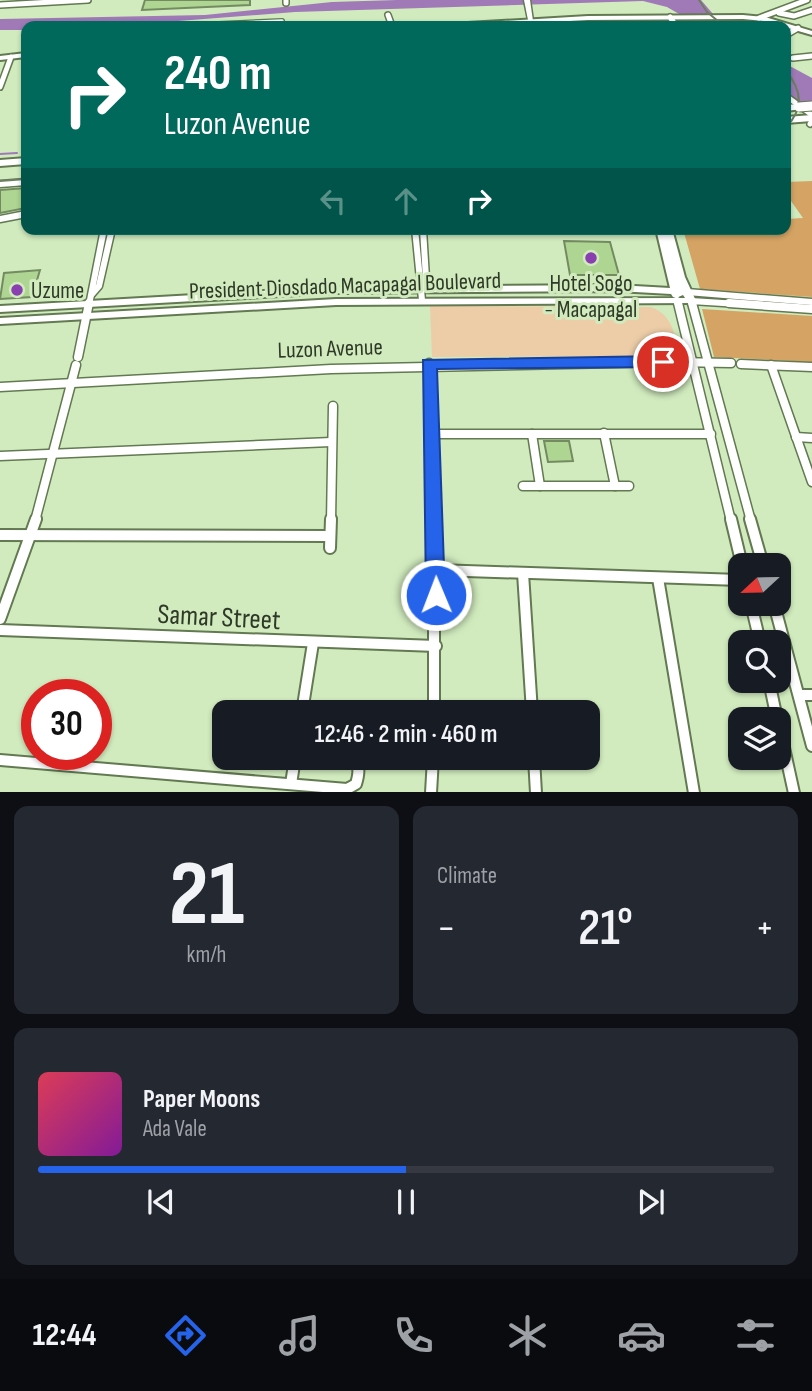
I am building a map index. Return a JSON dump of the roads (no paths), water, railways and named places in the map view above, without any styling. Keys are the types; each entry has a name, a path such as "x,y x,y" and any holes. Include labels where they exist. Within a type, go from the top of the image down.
{"highway":[{"path":"791,110 810,117"},
{"path":"791,117 810,117"},
{"path":"0,163 21,161"},
{"path":"0,169 21,167"}],"main road":[{"path":"578,21 670,17 760,18 771,21"},
{"path":"791,26 812,33"},
{"path":"0,58 21,56"},
{"path":"661,235 676,295"},
{"path":"670,235 689,296"},
{"name":"President Diosdado Macapagal Boulevard","path":"0,309 91,299 422,288 689,296"},
{"name":"President Diosdado Macapagal Boulevard","path":"0,321 422,300 676,295"}],"street":[{"path":"0,5 88,0"},
{"path":"760,18 779,13 807,0"},
{"path":"528,3 532,21"},
{"path":"779,13 794,16 812,10"},
{"path":"388,15 390,21"},
{"path":"670,17 673,21"},
{"path":"791,32 798,28"},
{"path":"793,58 812,55"},
{"path":"0,87 11,57"},
{"path":"791,100 810,117"},
{"path":"0,184 21,182"},
{"path":"0,221 21,218"},
{"path":"0,619 32,534 56,452 88,315 90,286 103,235"},
{"path":"91,299 99,286 111,235"},
{"path":"415,235 422,300"},
{"path":"422,288 426,278 423,235"},
{"path":"676,295 739,553"},
{"path":"689,296 812,302"},
{"path":"689,296 812,309"},
{"path":"689,296 760,553"},
{"name":"Luzon Avenue","path":"0,387 228,371 429,363 663,362"},
{"path":"673,362 812,367"},
{"path":"429,363 436,570 434,700"},
{"path":"771,365 812,482"},
{"path":"330,548 334,406"},
{"path":"604,433 615,486"},
{"path":"432,434 710,434"},
{"path":"532,434 540,486"},
{"path":"796,436 812,438"},
{"path":"0,456 331,442"},
{"path":"523,486 629,485"},
{"path":"0,535 330,536"},
{"path":"436,570 728,580"},
{"path":"523,573 530,700"},
{"path":"658,578 694,792"},
{"path":"777,616 812,746"},
{"name":"Samar Street","path":"0,630 436,646"},
{"path":"304,700 313,643"},
{"path":"800,695 812,695"},
{"path":"0,761 347,789 356,784 359,770"},
{"path":"291,784 293,770"},
{"path":"431,792 432,770"},
{"path":"535,770 536,792"},
{"path":"789,770 794,792"}],"waterway":[{"path":"0,154 17,153"}],"tram line":[{"path":"699,0 718,21"},
{"path":"791,78 799,99 791,121"},
{"path":"0,181 21,179"}],"place":[{"name":"Hotel Sogo - Macapagal","path":"591,258"},
{"name":"Uzume","path":"17,290"}]}
